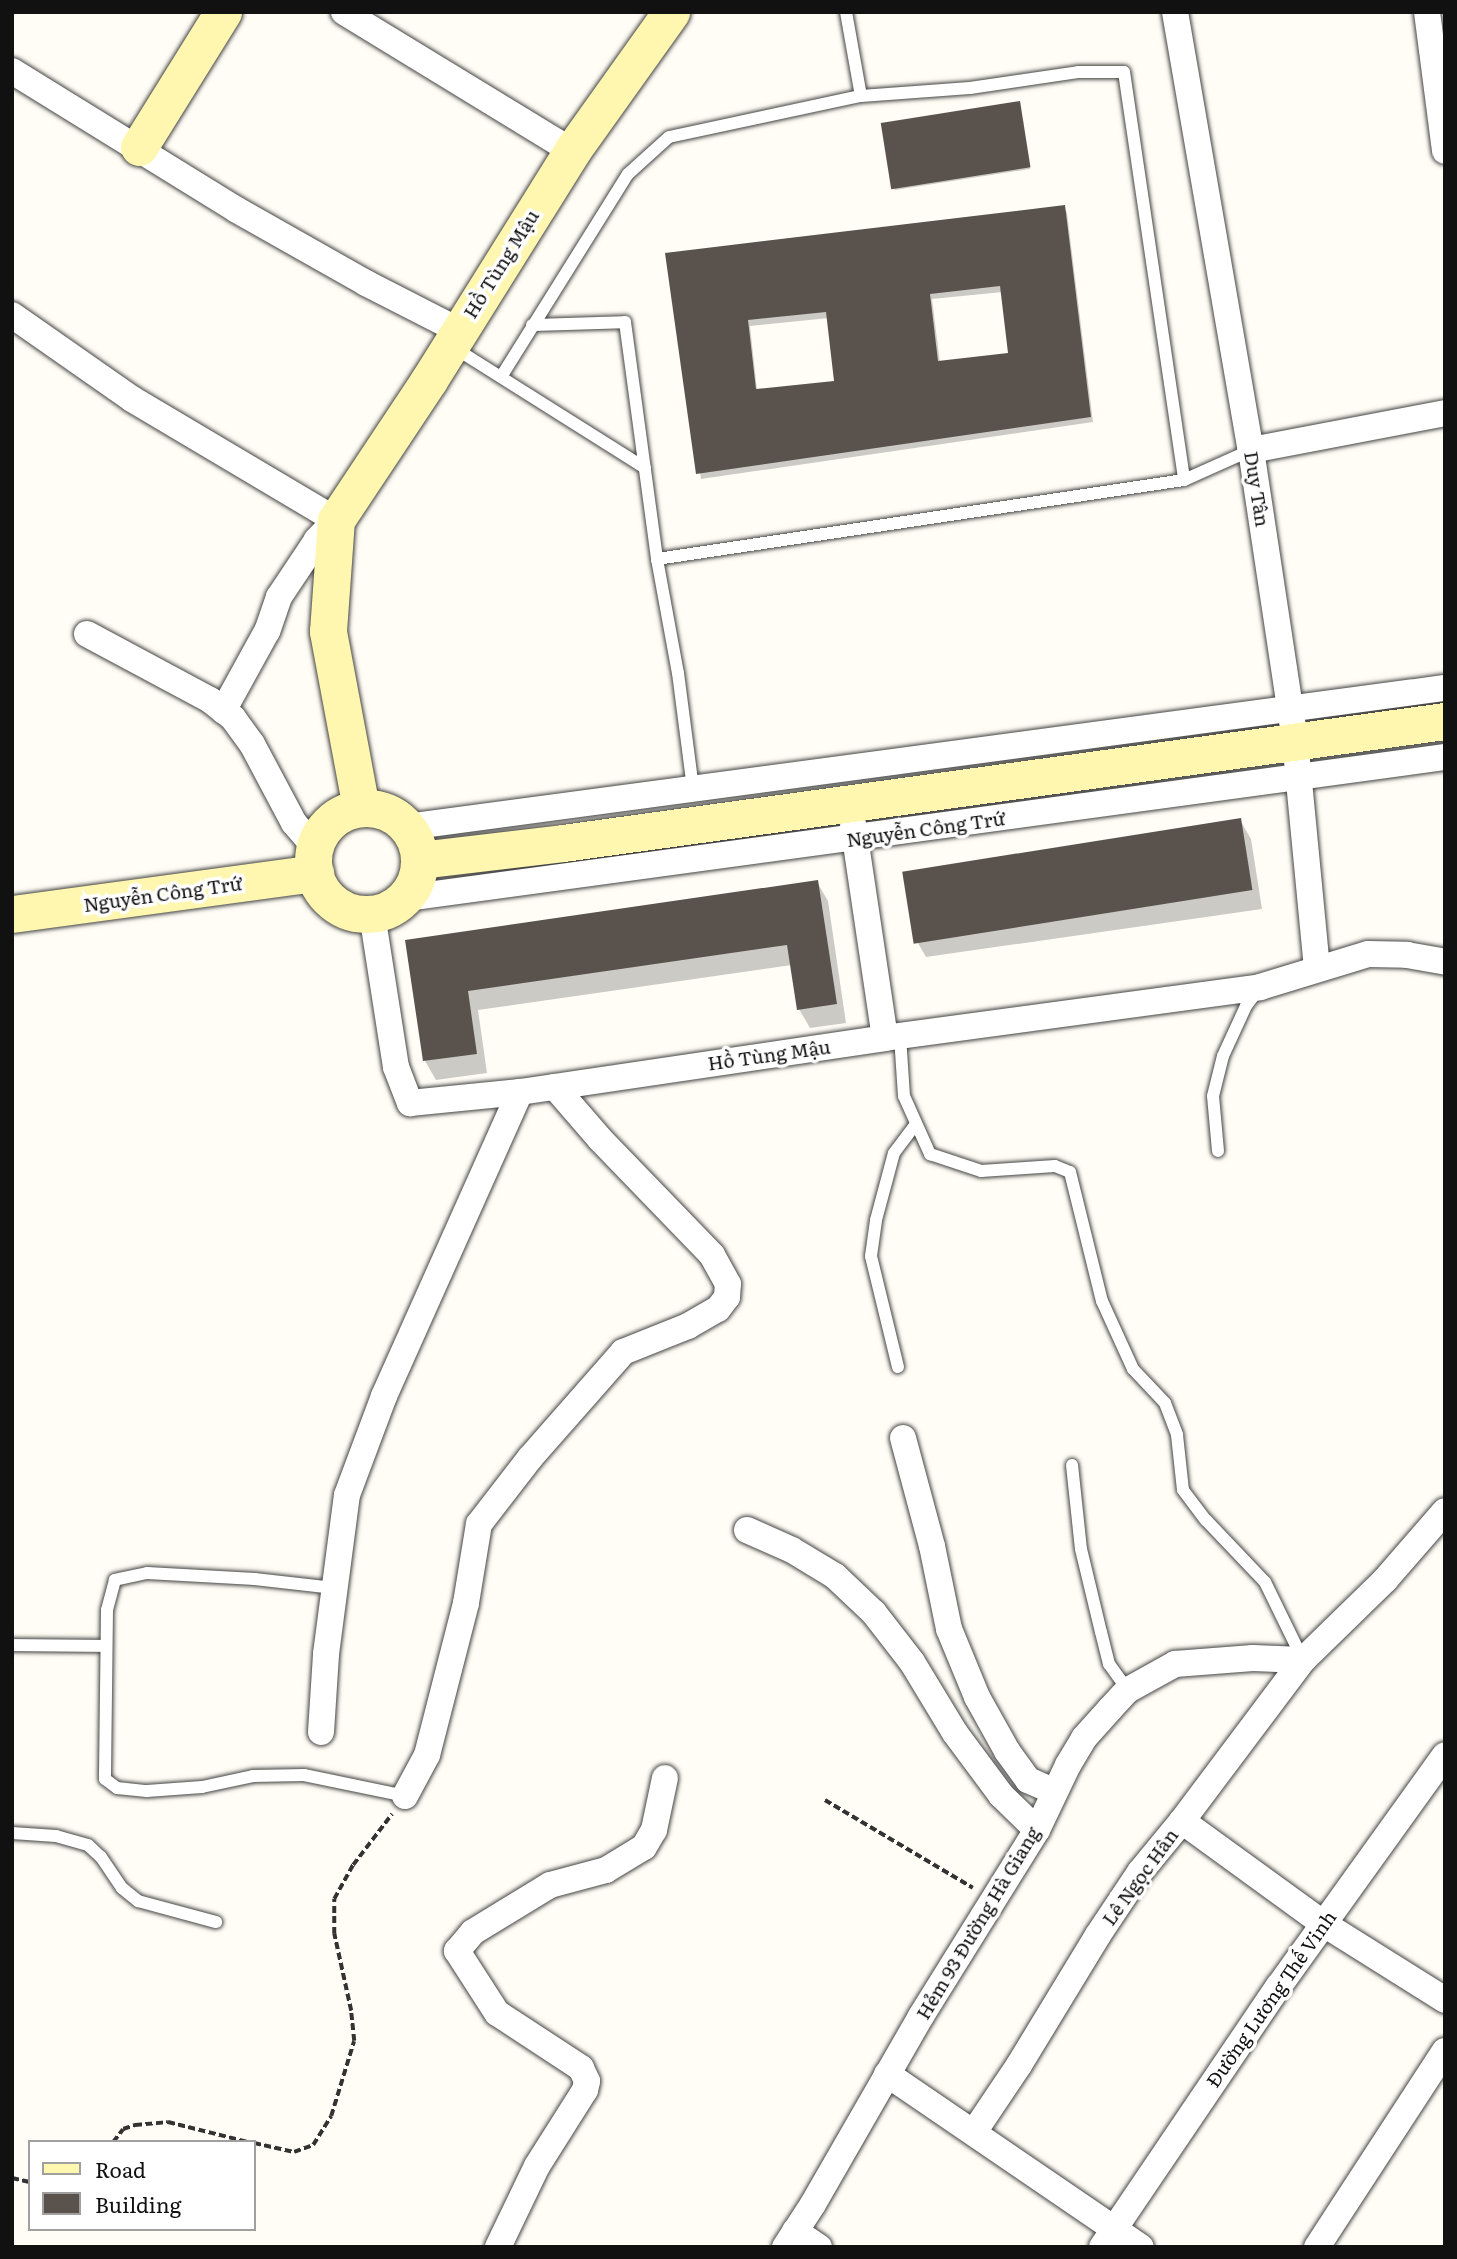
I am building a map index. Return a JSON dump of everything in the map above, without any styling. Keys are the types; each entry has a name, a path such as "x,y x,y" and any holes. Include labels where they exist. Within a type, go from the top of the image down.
{"street":[{"path":"139,147 223,12"},
{"path":"344,12 572,150"},
{"name":"Hồ Tùng Mậu","path":"223,710 267,631 279,597 317,540 336,520 455,339 572,150 671,12"},
{"name":"Duy Tân","path":"1175,12 1251,450 1295,743 1317,968"},
{"path":"1427,12 1445,151"},
{"path":"12,71 237,210 366,283 455,339"},
{"path":"12,315 132,399 336,520"},
{"path":"1251,450 1445,413"},
{"name":"Hồ Tùng Mậu","path":"336,520 328,631 361,808"},
{"path":"87,634 233,718 252,744 315,860"},
{"name":"Nguyễn Công Trứ","path":"1295,743 1445,688"},
{"name":"Nguyễn Công Trứ","path":"406,898 1295,743 1445,722"},
{"name":"Nguyễn Công Trứ","path":"413,843 693,788 842,767 1295,743 1445,757"},
{"path":"842,767 893,1037"},
{"path":"361,808 386,812 413,843 418,875 406,898 396,906 372,914 346,910 335,904 318,885 315,860 320,835 337,817 361,808"},
{"name":"Nguyễn Công Trứ","path":"413,843 852,822"},
{"name":"Nguyễn Công Trứ","path":"12,914 315,860"},
{"name":"Hồ Tùng Mậu","path":"372,914 396,1067 410,1103 520,1092 1260,987 1368,954 1407,955 1444,961"},
{"path":"405,1796 427,1755 466,1603 480,1524 530,1458 623,1352 639,1343 688,1326 718,1309 727,1297 728,1284 712,1255 600,1139 555,1087"},
{"path":"321,1732 334,1588 347,1495 362,1448 520,1092"},
{"path":"903,1438 932,1546 949,1629 977,1697 1007,1751 1028,1780 1053,1791"},
{"path":"1182,1821 1303,1660 1384,1580 1445,1511"},
{"path":"747,1530 792,1550 835,1576 874,1613 912,1662 955,1733 1001,1795 1037,1830"},
{"name":"Hẻm 93 Đường Hà Giang","path":"790,2239 887,2074 1037,1830 1053,1791 1084,1738 1128,1690 1175,1664 1241,1658 1303,1660"},
{"name":"Đường Lương Thế Vinh","path":"1108,2238 1324,1924 1445,1755"},
{"path":"498,2247 537,2166 585,2090 587,2081 581,2068 497,2012 457,1951 473,1932 550,1885 606,1870 643,1847 654,1830 665,1778"},
{"name":"Lê Ngọc Hân","path":"974,2132 1019,2066 1105,1924 1140,1872 1182,1821 1324,1924 1445,2000"},
{"path":"1317,2247 1445,2051"},
{"path":"887,2074 974,2132 1108,2238 1141,2247"},
{"path":"790,2239 819,2247"}],"lane":[{"path":"846,12 861,96"},
{"path":"501,377 628,174 669,136 861,96 970,88 1078,72 1124,72 1184,480"},
{"path":"532,325 625,322 657,559 678,673 693,788"},
{"path":"455,339 501,377 645,468"},
{"path":"657,559 1184,480 1251,450"},
{"path":"1218,1151 1213,1096 1223,1056 1247,1006 1260,987"},
{"path":"893,1037 904,1096 930,1154 981,1171 1055,1166 1070,1172 1102,1301 1133,1369 1164,1403 1177,1435 1183,1490 1206,1520 1265,1582 1303,1660"},
{"path":"898,1367 871,1256 876,1220 894,1153 916,1124"},
{"path":"1072,1465 1082,1549 1101,1632 1109,1664 1128,1690"},
{"path":"334,1588 255,1579 147,1573 115,1580 107,1610 105,1779 117,1788 147,1791 202,1787 253,1776 304,1775 405,1796"},
{"path":"12,1645 106,1646"},
{"path":"12,1833 56,1836 88,1844 101,1857 122,1888 138,1901 216,1922"}],"path":[{"path":"256,2143 294,2152 313,2146 331,2116 354,2041 334,1934 334,1899 353,1865 405,1796"},
{"path":"825,1800 993,1899"},
{"path":"115,2140 123,2129 135,2125 168,2122 240,2140"}],"building":[{"path":"1020,101 1030,167 891,189 881,123"},
{"path":"1065,205 1091,417 696,474 665,253","holes":["1000,286 1008,353 938,361 930,294","826,312 834,381 756,389 748,320"]},
{"path":"1241,818 1252,890 914,944 902,872"},
{"path":"818,880 837,1004 797,1010 787,945 468,991 477,1054 423,1061 405,940"}]}
